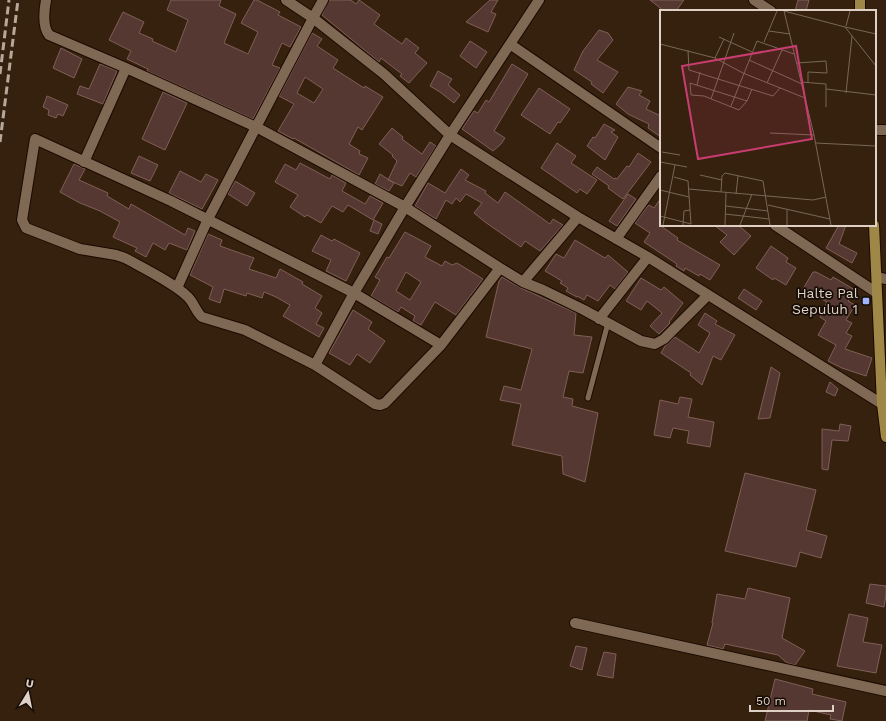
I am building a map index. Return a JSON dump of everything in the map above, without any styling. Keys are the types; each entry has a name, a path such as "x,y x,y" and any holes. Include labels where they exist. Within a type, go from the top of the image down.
{"main road":[{"path":"874,226 881,278 877,293 882,404 886,437"}],"street":[{"path":"46,0 44,25 49,35 256,127 405,208 523,282 543,290 641,341 655,344 664,339 708,295"},
{"path":"286,0 313,18 384,74 450,136 578,217 648,257 861,389 882,404"},
{"path":"177,288 208,219 323,0"},
{"path":"315,365 354,293 405,208 539,0"},
{"path":"754,0 769,10"},
{"path":"510,44 660,147"},
{"path":"84,162 126,68"},
{"path":"441,345 354,293 171,201 35,139 22,220 26,228 80,249 125,258 177,288 189,297 198,314 202,317 245,330 315,365 375,404 380,405 385,403 441,345 500,268"},
{"path":"616,239 660,177"},
{"path":"523,282 578,217"},
{"path":"776,226 877,293"},
{"path":"604,321 648,257"},
{"path":"575,623 886,691"}],"lane":[{"path":"588,398 604,321"}],"building":[{"path":"171,0 221,0 219,6 236,14 224,43 248,54 258,32 241,23 254,0 257,0 280,12 278,15 301,27 290,47 282,43 272,65 280,68 253,119 147,71 148,69 127,59 131,51 109,40 123,12 144,22 139,33 176,52 188,20 167,10"},
{"path":"329,0 351,0 356,4 359,0 380,15 374,24 402,44 406,38 419,48 415,53 427,63 409,83 400,76 402,74 381,58 379,62 322,15"},
{"path":"490,0 498,0 491,12 496,14 488,32 466,22"},
{"path":"650,0 684,0 677,10 663,10"},
{"path":"798,0 809,0 806,10 795,10"},
{"path":"599,30 608,33 613,40 597,60 618,72 603,93 591,84 592,82 574,70 583,51"},
{"path":"312,33 322,39 317,46 338,60 333,68 364,88 365,86 383,97 362,130 358,127 349,144 360,151 359,154 368,158 359,175 294,138 293,139 278,131 294,104 279,96","holes":["305,77 323,89 314,103 297,93"]},
{"path":"470,41 487,52 476,68 460,56"},
{"path":"61,48 82,59 74,78 53,68"},
{"path":"100,64 117,71 103,104 77,94 80,86 89,89"},
{"path":"512,64 528,74 494,131 505,138 493,151 462,129 474,111 478,113 486,100 489,102"},
{"path":"438,71 452,79 448,85 460,95 454,103 430,86"},
{"path":"628,87 642,91 639,95 650,101 646,109 660,116 660,136 648,128 649,124 628,114 616,104"},
{"path":"539,88 570,109 560,123 558,122 550,134 521,115"},
{"path":"163,92 187,103 165,150 142,139"},
{"path":"47,96 68,105 63,116 58,114 56,118 48,115 49,110 43,107"},
{"path":"604,124 615,130 611,132 618,137 605,160 587,146 593,137 595,138"},
{"path":"392,128 403,137 402,139 422,154 430,142 436,146 416,177 410,173 402,186 388,180 397,161 392,156 393,155 379,144"},
{"path":"557,143 576,156 571,163 597,180 587,194 580,189 577,193 541,168"},
{"path":"638,153 651,162 623,199 608,188 609,186 592,174 597,167 614,179 617,179 627,166 629,167"},
{"path":"139,156 158,165 150,181 131,173"},
{"path":"300,163 330,179 332,175 346,183 342,191 365,204 370,196 383,203 373,220 348,205 343,212 332,206 321,223 307,215 305,217 290,207 298,195 275,182 285,164 296,170"},
{"path":"74,164 85,169 79,180 108,193 107,196 129,209 131,204 185,235 188,228 195,231 187,250 169,243 165,250 153,243 146,257 135,251 137,248 113,237 120,222 60,192"},
{"path":"461,169 469,175 465,180 486,191 485,193 498,203 505,192 550,224 553,219 563,225 540,251 525,241 521,247 485,222 474,213 482,203 466,194 460,202 456,198 452,204 446,200 436,219 415,206 428,183 445,193"},
{"path":"180,171 201,182 206,174 218,180 202,209 169,193"},
{"path":"380,174 394,183 389,191 375,184"},
{"path":"235,181 255,193 247,206 228,194"},
{"path":"628,194 636,199 617,226 609,221"},
{"path":"660,199 660,226 678,238 677,240 720,265 710,280 685,268 684,271 676,266 677,264 644,242 650,233 635,223 649,205 654,208"},
{"path":"374,220 382,224 378,234 370,231"},
{"path":"715,226 739,226 751,236 734,255 720,242 727,235"},
{"path":"838,226 846,226 839,244 857,253 852,263 826,248"},
{"path":"405,232 431,246 425,257 442,266 445,261 452,265 457,263 483,279 456,315 435,302 421,325 413,321 415,316 401,307 398,312 371,296 380,280 375,277 387,257 389,258","holes":["406,272 421,282 410,300 396,291"]},
{"path":"208,234 222,240 220,246 254,258 249,269 276,278 280,269 303,282 302,284 322,296 315,308 322,313 316,324 324,328 319,337 283,316 290,305 264,292 262,298 247,293 246,296 224,289 220,303 209,299 213,287 190,275"},
{"path":"321,235 332,241 334,239 360,253 346,281 326,271 331,260 312,251"},
{"path":"575,240 605,258 608,255 628,272 615,289 610,285 598,301 587,295 584,300 566,291 568,288 560,283 562,281 545,271 556,254 564,258"},
{"path":"771,246 788,258 786,262 796,268 786,285 774,278 773,280 756,268"},
{"path":"813,272 816,272 831,280 833,277 855,290 848,301 855,305 846,320 852,323 846,333 852,336 845,349 872,358 866,376 842,368 828,361 836,345 818,335 826,321 820,317 827,302 803,289"},
{"path":"502,277 521,288 576,313 574,335 592,337 583,373 569,371 563,397 573,399 572,406 598,413 585,482 563,474 562,456 512,445 521,404 500,400 504,386 521,390 532,349 486,337 499,281"},
{"path":"641,278 661,290 664,287 683,303 669,322 670,323 659,334 650,326 662,313 647,301 641,310 626,301"},
{"path":"744,289 762,301 756,310 738,298"},
{"path":"353,310 372,322 368,329 385,341 370,363 357,354 350,365 329,353"},
{"path":"705,313 717,321 715,324 735,335 721,360 713,356 702,385 690,375 691,373 661,353 665,346 675,337 699,353 710,333 698,325"},
{"path":"771,367 780,373 770,418 758,419"},
{"path":"830,382 838,389 835,396 826,392"},
{"path":"680,397 692,399 688,417 714,422 710,447 687,443 689,431 673,428 670,438 654,435 660,400 678,404"},
{"path":"840,424 851,426 848,441 832,440 828,470 822,469 822,429 839,431"},
{"path":"745,473 816,490 806,530 827,536 821,558 800,552 796,567 725,551"},
{"path":"870,584 886,586 884,607 866,603"},
{"path":"748,588 790,598 782,638 805,651 795,665 787,663 778,655 725,644 723,649 707,645 713,623 717,594 745,599"},
{"path":"849,614 868,618 863,642 882,645 876,673 837,666"},
{"path":"576,646 587,648 582,670 570,666"},
{"path":"604,652 616,654 613,678 597,675"},
{"path":"775,679 813,689 812,694 846,702 842,721 830,719 831,715 809,710 807,721 765,721"}],"railway":[{"path":"0,74 9,0"},
{"path":"0,142 18,0"}],"place":[{"name":"Halte Pal Sepuluh 1","path":"866,301"}]}
